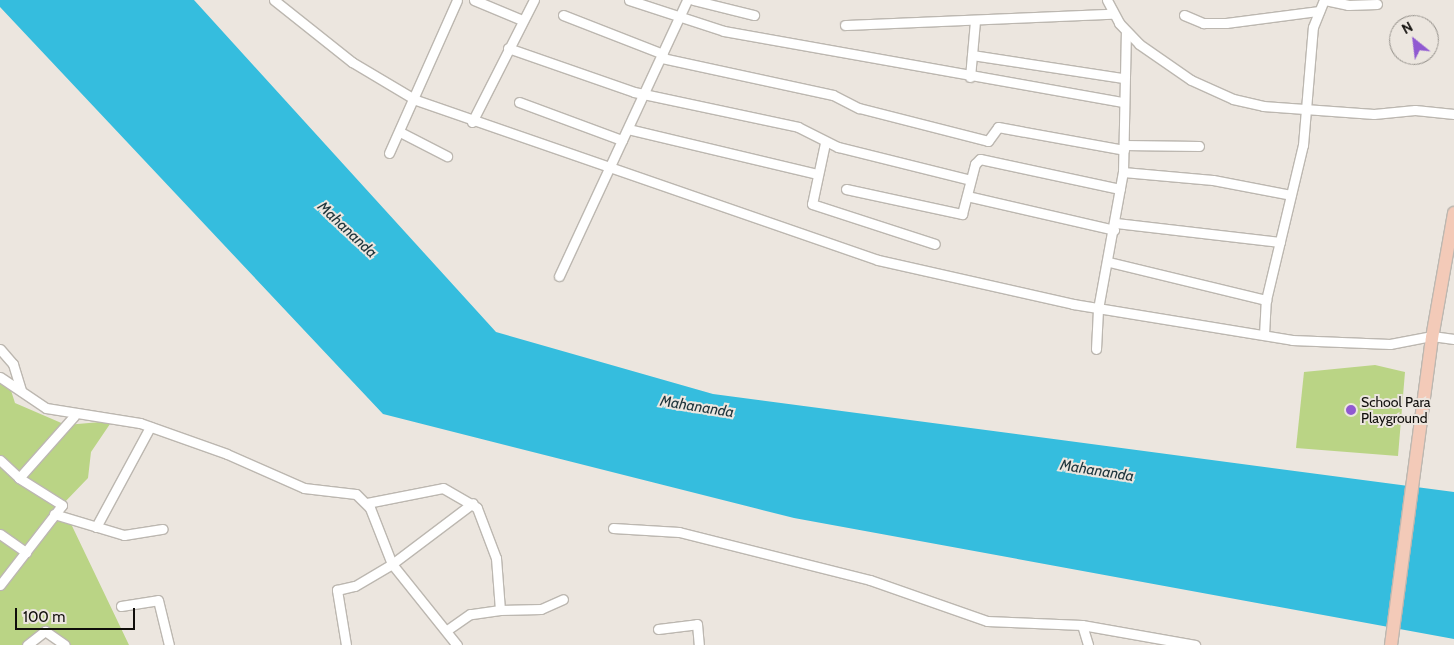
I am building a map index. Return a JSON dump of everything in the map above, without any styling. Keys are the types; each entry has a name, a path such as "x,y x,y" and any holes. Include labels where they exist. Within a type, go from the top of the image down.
{"main road":[{"path":"1391,645 1432,337 1454,213"}],"street":[{"path":"274,0 368,73 416,100 472,122 878,260 1098,309 1264,336 1390,344 1432,337 1454,340"},
{"path":"389,153 416,100 456,0"},
{"path":"474,0 522,20"},
{"path":"472,122 522,20 534,0"},
{"path":"629,0 681,20 970,77 1123,102"},
{"path":"559,276 622,140 681,20 687,0"},
{"path":"692,0 754,15"},
{"path":"1107,0 1113,14 1126,32 1158,59 1218,94 1263,106 1308,107 1374,114 1415,110 1454,114"},
{"path":"1264,336 1266,300 1291,195 1308,107 1313,28 1318,11 1324,0 1348,5 1377,4"},
{"path":"1184,15 1214,24 1318,11"},
{"path":"845,25 1113,14"},
{"path":"564,15 663,56 833,95 859,108 988,141 998,127 1124,147 1199,146"},
{"path":"970,77 975,21"},
{"path":"1096,350 1098,309 1109,262 1123,172 1123,78 1126,32"},
{"path":"508,48 645,95 798,127 825,143 970,180"},
{"path":"972,55 1123,78"},
{"path":"519,102 622,140"},
{"path":"628,129 817,174"},
{"path":"400,132 446,156"},
{"path":"825,143 812,204 935,244"},
{"path":"846,189 959,215 967,196 970,180 980,159 1120,188"},
{"path":"1123,172 1213,180 1291,195"},
{"path":"967,196 1115,226 1280,242"},
{"path":"1109,262 1266,300"},
{"path":"0,348 13,364 21,391"},
{"path":"0,377 46,408 74,416 150,427 304,488 356,494 367,503 392,564 457,645"},
{"path":"19,478 74,416"},
{"path":"96,527 150,427"},
{"path":"0,460 19,478 62,505 0,585"},
{"path":"367,503 436,488 473,503 496,558 500,610"},
{"path":"346,645 337,590 354,586 392,564 473,503"},
{"path":"54,514 124,535 163,529"},
{"path":"612,528 679,532 870,580 987,621 1082,625 1195,645"},
{"path":"0,534 26,552"},
{"path":"446,631 470,614 500,610 541,609 564,599"},
{"path":"121,606 158,600 169,645"},
{"path":"658,629 697,624 699,645"},
{"path":"1082,625 1088,645"},
{"path":"28,645 46,631 66,645"}],"green space":[{"name":"School Para Playground","path":"1375,365 1405,372 1398,456 1296,448 1304,372"},
{"path":"0,377 8,381 15,403 66,425 112,421 91,452 88,478 62,505 129,645 60,645 42,633 27,645 0,645"}],"water":[{"name":"Mahananda","path":"0,0 194,0 496,332 713,394 1454,492 1454,639 794,518 383,414 0,7"}],"place":[{"name":"School Para Playground","path":"1351,410"}]}
